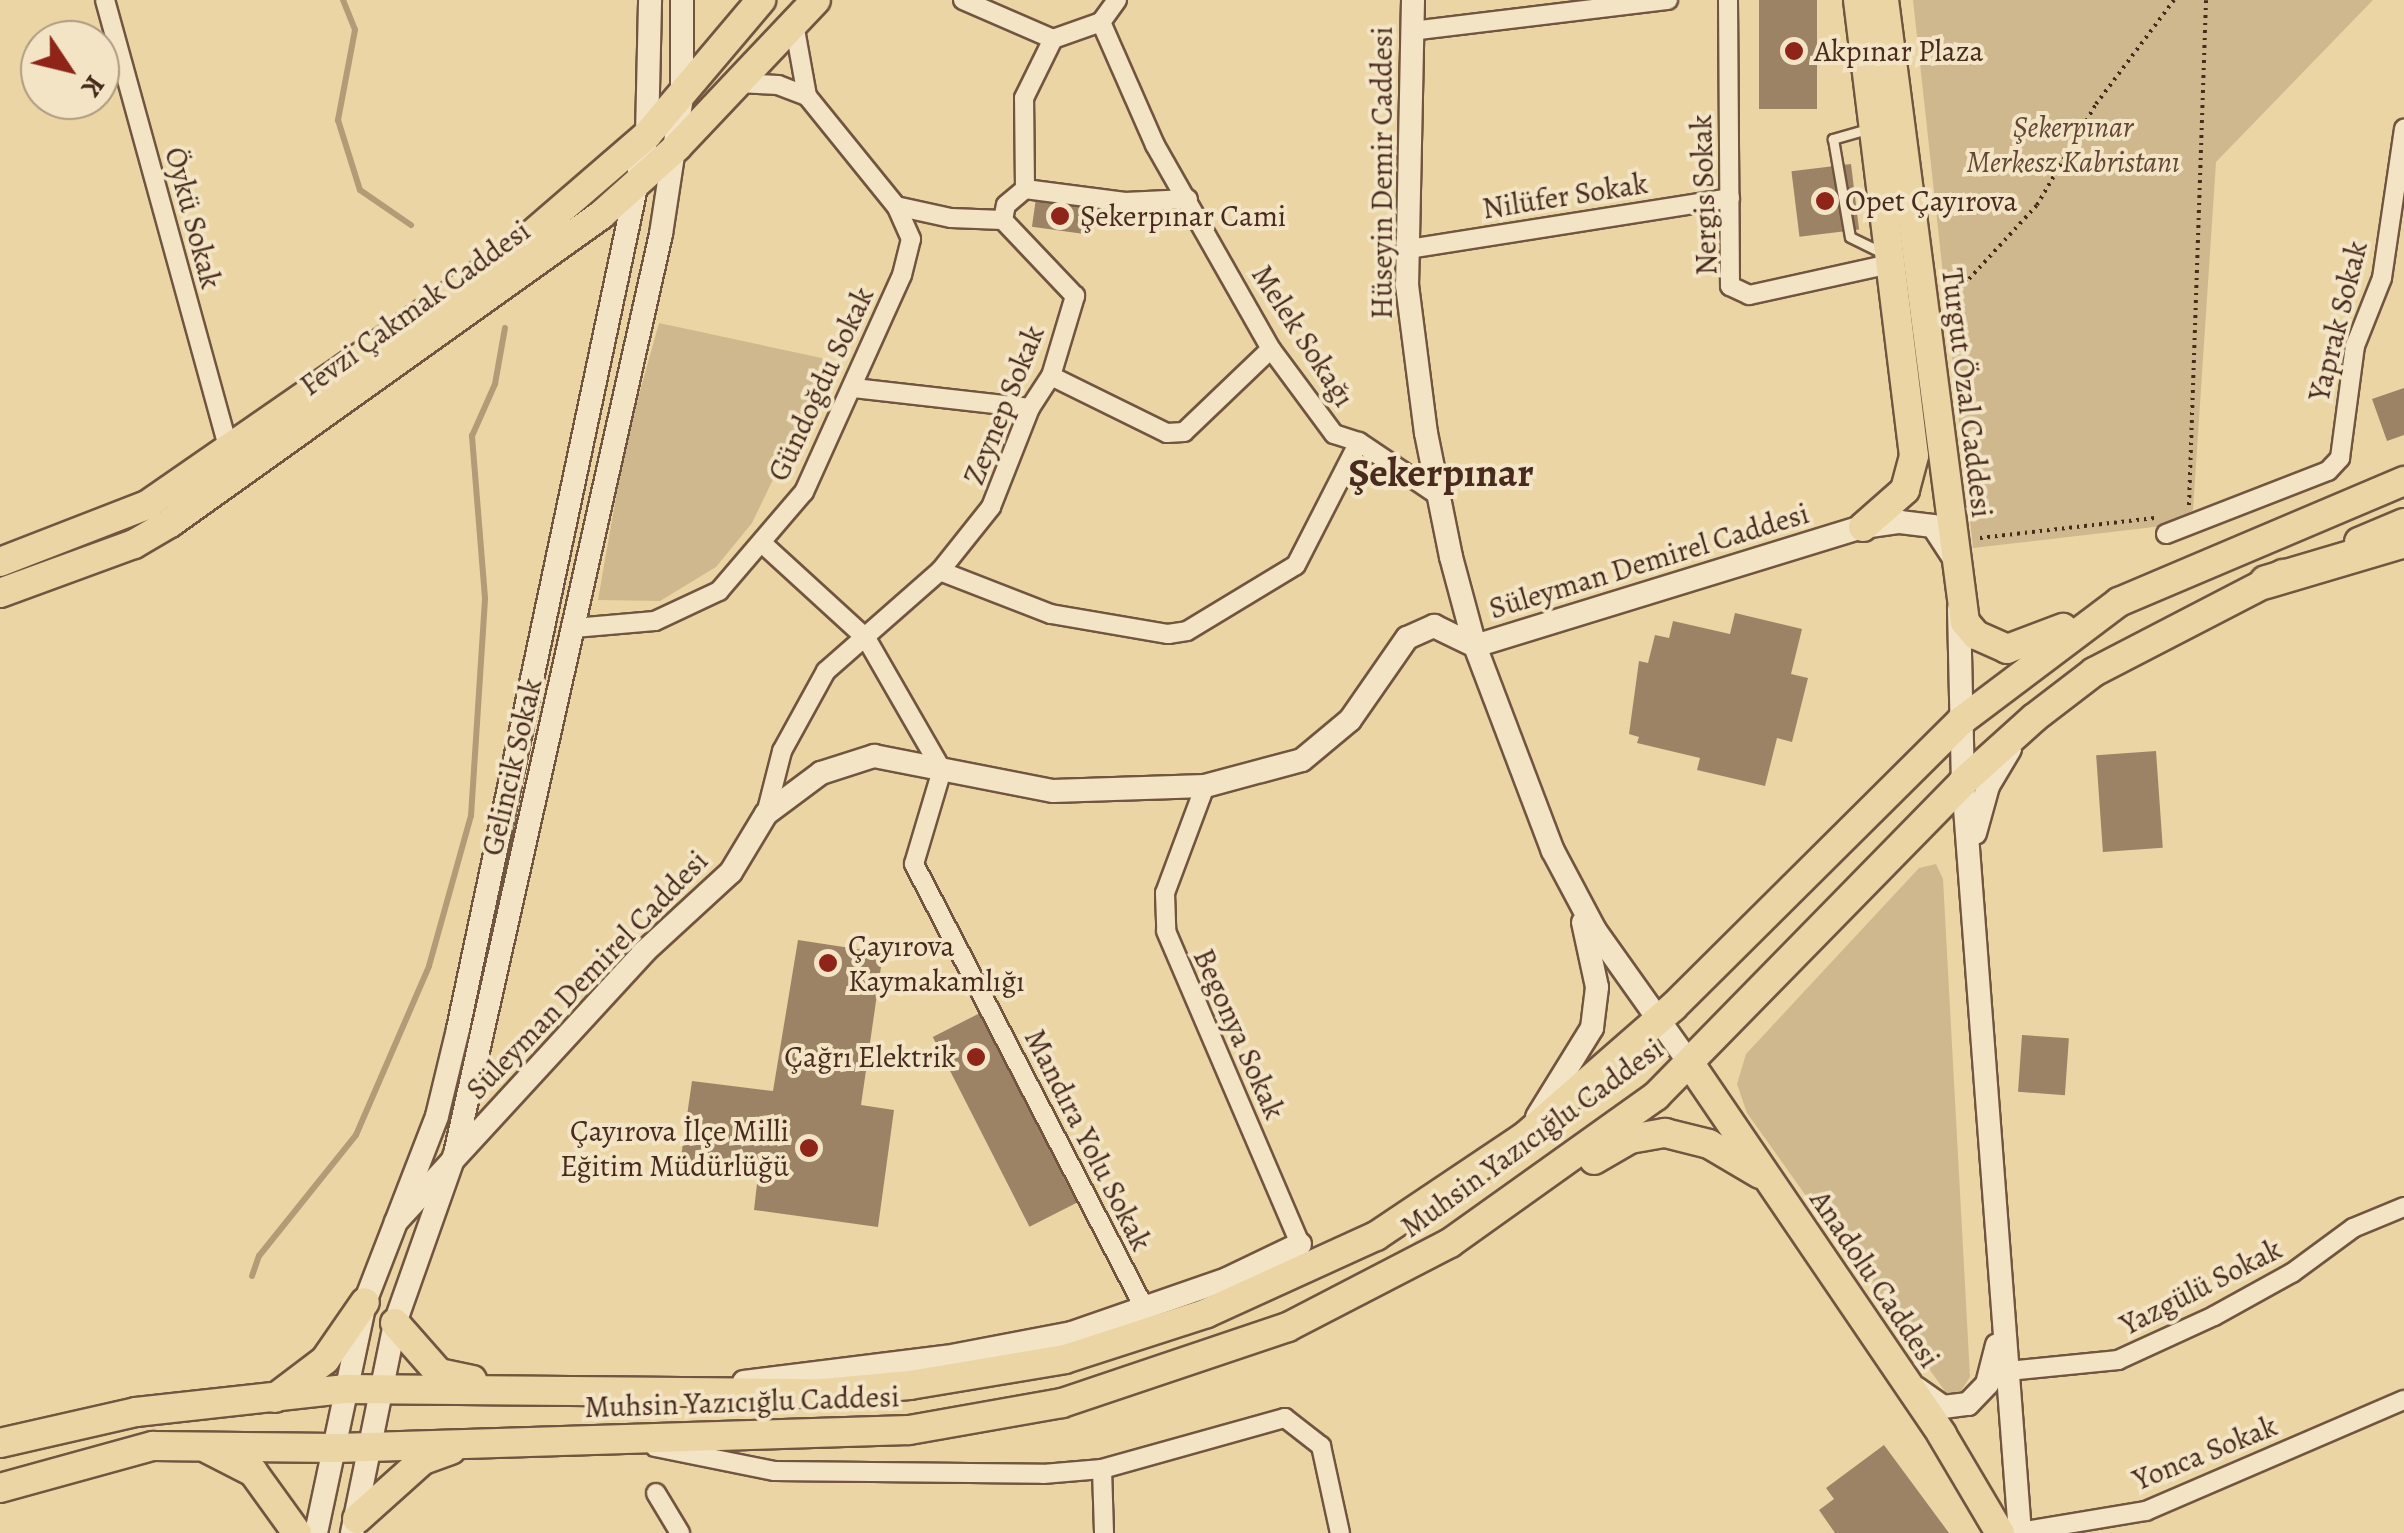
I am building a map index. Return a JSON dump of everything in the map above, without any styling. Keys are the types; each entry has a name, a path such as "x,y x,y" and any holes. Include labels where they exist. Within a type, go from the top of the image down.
{"highway":[{"path":"2266,582 2404,542"}],"main road":[{"name":"Fevzi Çakmak Caddesi","path":"0,562 132,513 229,452 507,256 647,136 761,0"},
{"name":"Fevzi Çakmak Caddesi","path":"0,592 134,544 170,524 635,184 677,147 816,0"},
{"name":"Turgut Özal Caddesi","path":"1858,0 1914,456 1905,490 1863,528"},
{"name":"Turgut Özal Caddesi","path":"1884,0 1965,622 2007,649 2119,602"},
{"name":"Muhsin Yazıcığlu Caddesi","path":"1,1442 136,1412 346,1389 822,1393 994,1374 1065,1359 1206,1312 1376,1236 1524,1136 1659,1020 1962,721 2119,602 2404,481"},
{"name":"Muhsin Yazıcığlu Caddesi","path":"4,1487 136,1450 202,1446 337,1448 373,1443 467,1444 909,1430 1062,1403 1288,1327 1450,1243 1691,1065 1963,782 2034,718 2094,672 2266,582 2404,523"},
{"name":"Anadolu Caddesi","path":"1691,1065 1902,1376 2000,1533"},
{"path":"1450,1243 1649,1133 1695,1137 1768,1180"},
{"path":"274,1399 325,1360 365,1302"},
{"path":"395,1323 439,1373 512,1389"},
{"path":"355,1526 424,1460 467,1444"},
{"path":"202,1446 253,1472 297,1533"}],"street":[{"name":"Öykü Sokak","path":"104,0 229,452"},
{"name":"Gelincik Sokak","path":"316,1533 365,1302 436,1116 458,1029 647,136 650,0"},
{"name":"Gelincik Sokak","path":"355,1526 395,1323 456,1154 574,628 677,147 682,96 682,0"},
{"path":"964,0 1053,40"},
{"path":"1025,189 1024,98 1053,40 1101,22 1118,0"},
{"name":"Hüseyin Demir Caddesi","path":"1413,0 1408,248 1412,342 1439,496 1475,646 1577,899 1691,1065"},
{"path":"1411,31 1668,0"},
{"name":"Nergis Sokak","path":"1728,0 1730,286 1749,296 1890,260"},
{"name":"Melek Sokağı","path":"1101,22 1155,145 1271,349 1334,434 1359,442 1439,496"},
{"path":"794,24 807,96 896,206 951,218 1002,220 1006,205 1025,189 1125,202 1188,199"},
{"path":"738,83 778,85 807,96"},
{"name":"Yaprak Sokak","path":"2162,526 2328,471 2340,458 2356,346 2382,278 2404,128"},
{"name":"Nilüfer Sokak","path":"1408,248 1730,198"},
{"name":"Gündoğdu Sokak","path":"574,628 655,620 719,591 804,492 854,388 911,240 896,206"},
{"name":"Zeynep Sokak","path":"766,814 782,751 826,670 940,571 1002,489 1030,408 1051,376 1075,296 1002,220"},
{"path":"1051,376 1167,433 1184,432 1271,349"},
{"path":"854,388 1030,408"},
{"path":"940,571 1051,614 1168,634 1187,631 1296,565 1359,442"},
{"name":"Süleyman Demirel Caddesi","path":"396,1222 644,952 731,872 766,814 821,773 874,756 1053,790 1205,786 1302,760 1350,720 1407,638 1434,626 1475,646 1863,528 1913,521 1933,526 1947,541 1958,579"},
{"path":"762,544 866,638 942,770"},
{"path":"1958,579 1963,782 2020,1533"},
{"path":"1496,704 1498,654 1532,628"},
{"path":"1970,866 1988,786 2034,718"},
{"name":"Mandıra Yolu Sokak","path":"942,770 914,864 1145,1310"},
{"name":"Begonya Sokak","path":"1205,786 1165,894 1166,930 1300,1244"},
{"path":"1524,1136 1592,1028 1594,966 1577,899"},
{"name":"Yazgülü Sokak","path":"2008,1371 2118,1360 2214,1316 2292,1273 2353,1228 2404,1207"},
{"name":"Muhsin Yazıcığlu Caddesi","path":"656,1391 1002,1349 1145,1310 1300,1244"},
{"path":"1902,1376 1943,1407 1968,1404 1994,1366 2003,1306"},
{"name":"Yonca Sokak","path":"2020,1533 2146,1511 2404,1400"},
{"path":"614,1438 774,1471 1043,1474 1102,1468 1285,1418 1321,1446 1340,1533"},
{"path":"1102,1468 1104,1533"},
{"path":"656,1493 680,1533"}],"lane":[{"path":"1874,127 1833,138 1850,237 1890,260"}],"path":[{"path":"1922,301 1969,279 2037,205 2096,104 2174,0"},
{"path":"2176,516 2189,507 2194,480 2206,0"},
{"path":"1954,541 2162,526"}],"green space":[{"name":"Şekerpınar Merkesz Kabristanı","path":"1913,0 2373,0 2216,162 2193,510 2171,525 1973,548"},
{"path":"659,323 831,360 752,523 716,567 660,601 598,600 625,445"},
{"path":"1936,864 1943,879 1970,1377 1961,1391 1947,1394 1747,1113 1737,1084 1746,1054 1919,868"}],"building":[{"name":"Akpınar Plaza","path":"1759,0 1817,0 1817,109 1759,109"},
{"path":"1851,164 1859,230 1799,237 1791,171"},
{"name":"Şekerpınar Cami","path":"1036,198 1087,205 1082,234 1032,227"},
{"path":"2404,388 2404,435 2387,441 2372,399"},
{"path":"1735,613 1802,629 1791,674 1808,678 1792,742 1777,738 1765,786 1697,770 1700,758 1637,743 1639,737 1629,734 1639,661 1648,663 1655,635 1669,638 1673,621 1730,634"},
{"path":"2156,751 2163,848 2103,852 2096,755"},
{"path":"798,940 883,953 861,1105 894,1110 878,1227 754,1210 758,1175 680,1164 692,1081 773,1091"},
{"path":"980,1013 1077,1203 1029,1227 933,1037"},
{"path":"2022,1035 2069,1038 2065,1095 2018,1092"},
{"path":"1884,1445 1949,1533 1835,1533 1819,1510 1834,1499 1826,1488"}],"waterway":[{"path":"343,0 355,30 338,120 360,190 411,225"},
{"path":"252,1276 259,1256 356,1135 429,966 471,816 485,598 472,436 495,384 505,328"}],"place":[{"name":"Akpınar Plaza","path":"1794,51"},
{"name":"Opet Çayırova","path":"1825,201"},
{"name":"Şekerpınar Cami","path":"1060,216"},
{"name":"Çayırova Kaymakamlığı","path":"828,963"},
{"name":"Çağrı Elektrik","path":"976,1057"},
{"name":"Çayırova İlçe Milli Eğitim Müdürlüğü","path":"809,1148"}],"district":[{"name":"Şekerpınar","path":"1441,473"}]}
